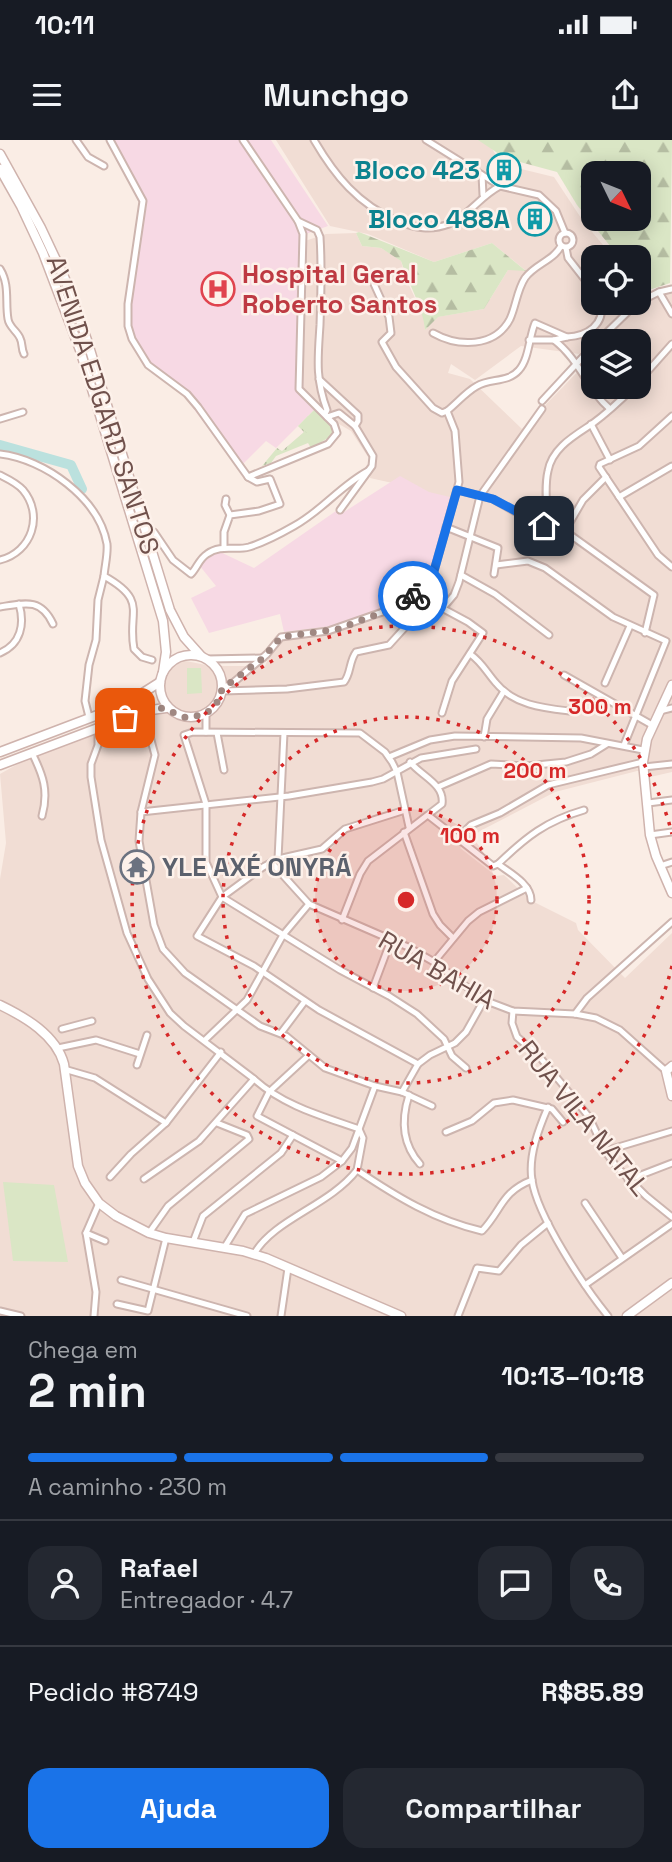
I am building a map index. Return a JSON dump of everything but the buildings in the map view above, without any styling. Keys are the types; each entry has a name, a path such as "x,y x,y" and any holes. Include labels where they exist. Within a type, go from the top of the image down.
{"main road":[{"name":"AVENIDA EDGARD SANTOS","path":"0,154 36,217 65,279 87,340 170,610 184,637 204,658"},
{"name":"AVENIDA EDGARD SANTOS","path":"0,169 31,225 80,350 154,587 166,637 163,672"},
{"path":"166,637 176,643 184,637"},
{"path":"0,765 143,711 166,708 187,718 206,714 219,700 222,690 221,677 216,667 204,658 190,655 169,663 160,682 160,692 166,708"},
{"path":"0,752 124,705 160,682"},
{"path":"672,685 643,750 650,835 672,893"},
{"path":"148,690 157,699 156,708"},
{"path":"0,1004 43,1032 58,1048 64,1069 78,1166 85,1183 100,1203 116,1216 149,1233 166,1238 254,1254 401,1316"},
{"name":"RUA BAHIA","path":"669,1068 672,1096"},
{"path":"627,1316 672,1283"}],"street":[{"path":"75,140 88,157 104,166"},
{"path":"110,140 143,201 128,304 130,334 148,365 187,394 198,407 248,477 257,482 270,479 280,503 259,511 230,514"},
{"path":"243,140 298,221 304,240 299,389 326,415 337,433 333,441 248,477"},
{"path":"314,140 335,172 357,197 381,214 408,225 434,228 445,225 466,214 483,195 500,186"},
{"path":"426,140 500,186 532,192 546,200 556,211 565,233 570,234 573,240 572,244 563,247 526,277 510,318 497,333 467,344 450,341 433,333"},
{"path":"482,175 483,195"},
{"path":"298,221 317,230 320,237 320,309 316,369 326,415"},
{"path":"565,233 559,237 568,258 581,275"},
{"path":"0,269 8,296 8,318 21,338 24,354"},
{"path":"374,284 391,324 390,333 382,342 389,358 433,408 442,413 479,385 508,378 519,370 534,324 537,322 567,337"},
{"path":"651,296 672,289"},
{"path":"659,292 672,314"},
{"path":"529,340 554,340 583,334 594,327 601,315"},
{"path":"610,329 625,315"},
{"path":"554,340 577,363 598,398 610,409"},
{"path":"651,368 672,344"},
{"path":"542,401 581,359"},
{"path":"319,379 358,415 355,426"},
{"path":"548,526 547,483 550,462 561,446 621,399"},
{"path":"443,608 454,595 461,575 480,496 542,409"},
{"path":"222,690 263,658 281,637 338,629 394,608 416,594 432,575 457,490 459,474 455,431 447,411"},
{"path":"0,419 23,412"},
{"path":"326,415 339,413 355,426 373,456 372,466 340,510"},
{"path":"672,416 639,446 599,465 658,555 672,567"},
{"path":"591,424 610,460"},
{"path":"0,454 28,461 49,472 84,499 92,509 105,537 107,547 104,576 98,600 95,649 89,665 85,701 89,717"},
{"path":"619,497 672,466"},
{"path":"154,532 173,560 191,575 205,555 224,547 249,547 292,527 318,512 349,481 368,471"},
{"path":"565,531 583,500 604,474"},
{"path":"0,475 24,491 32,506 33,523 26,547 0,560"},
{"path":"457,490 497,501 526,518 565,531 652,593 655,597 645,633"},
{"path":"224,547 224,532 230,514 225,505 226,499"},
{"path":"446,527 498,548 494,574"},
{"path":"496,565 528,561 545,568 593,605 630,626 664,640 666,643 624,745"},
{"path":"461,575 495,594 549,635"},
{"path":"104,576 123,589 129,597 134,610 134,649 142,657 152,660"},
{"path":"416,594 481,630 482,635 452,681 442,713"},
{"path":"222,690 286,689 344,682 348,678 351,658 356,652 389,645 428,602"},
{"path":"0,653 9,648 23,627 19,604"},
{"path":"0,607 19,604 41,606 53,624"},
{"path":"604,683 630,626"},
{"path":"470,654 481,662 504,691 517,699 538,707 569,712"},
{"path":"204,658 263,658"},
{"path":"564,675 652,725"},
{"path":"484,737 487,719 504,691"},
{"path":"660,711 672,708"},
{"path":"143,711 155,755 141,813 141,862 158,937 168,955 185,972 260,1026 281,1033 331,1071 406,1094 432,1106"},
{"path":"206,714 206,732"},
{"path":"98,728 98,745 91,764 91,777 101,840 127,933 148,979 170,1013 269,1092 286,1102 359,1129 363,1138 358,1170 333,1194 267,1237 254,1254"},
{"path":"453,937 433,914 406,830 397,772 389,757 360,733 193,732 184,735 206,804 206,862 222,897 417,1014 444,1039 452,1056 466,1068"},
{"path":"217,733 223,770"},
{"path":"275,861 284,733"},
{"path":"389,757 444,737 567,737 597,740 643,750"},
{"path":"438,787 491,764 526,766 565,762 592,754 607,744"},
{"path":"141,813 372,782 397,772 410,762 476,749"},
{"path":"32,753 45,784 46,799 42,816"},
{"path":"342,920 368,861 442,804 438,787 410,762"},
{"path":"457,839 471,825 500,813 548,785 643,764 672,764"},
{"path":"648,803 672,800"},
{"path":"405,810 345,830 322,849 275,861 222,897 197,936 198,939 261,971 305,1001 418,1064"},
{"path":"497,865 536,830 552,821 584,810"},
{"path":"429,816 489,865 497,865 527,888 531,894 530,900"},
{"path":"650,835 672,832"},
{"name":"RUA BAHIA","path":"275,861 309,904 408,947 434,962 485,1000 513,1011 575,1014 596,1018 620,1030 669,1068"},
{"path":"660,866 672,862"},
{"path":"434,962 453,937 479,912 527,888"},
{"path":"205,1040 239,1010 252,992 261,971 283,935 309,904"},
{"path":"575,1014 595,990 672,922"},
{"path":"373,988 391,940"},
{"path":"420,1164 404,1134 406,1094 418,1064 466,1032 485,1000"},
{"path":"281,1033 305,1001"},
{"name":"RUA VILA NATAL","path":"513,1011 512,1023 517,1037 538,1055 589,1117 605,1151 628,1180 672,1217"},
{"path":"62,1029 92,1021"},
{"path":"137,1065 147,1035"},
{"path":"58,1048 96,1040 141,1054"},
{"path":"110,1177 166,1123 221,1052"},
{"path":"308,1056 269,1092 257,1115 342,1161"},
{"path":"64,1069 95,1078 166,1123"},
{"path":"144,1179 193,1146 217,1123 254,1079"},
{"path":"224,1248 244,1214 321,1177 342,1161 352,1148 375,1086"},
{"path":"446,1132 472,1121 494,1103 520,1101 548,1107 557,1112 563,1122"},
{"path":"548,1107 538,1133 532,1180 548,1223 585,1285 608,1316"},
{"path":"149,1233 171,1203 249,1139 247,1135 217,1123"},
{"path":"605,1151 672,1131"},
{"path":"193,1242 203,1216 281,1153 293,1135"},
{"path":"628,1180 672,1163"},
{"path":"358,1170 393,1195 434,1217 482,1231 506,1196 519,1185 532,1180"},
{"path":"94,1316 96,1292 86,1233 100,1203"},
{"path":"585,1203 622,1258"},
{"path":"458,1316 479,1267 499,1271 521,1245 548,1223"},
{"path":"585,1285 672,1224"},
{"path":"86,1233 105,1241"},
{"path":"117,1304 148,1311 166,1238"},
{"path":"281,1316 288,1268"},
{"path":"121,1280 247,1316"},
{"path":"0,1311 21,1316"}],"shaded area":[{"name":"Hospital Geral Roberto Santos","path":"113,140 271,140 328,226 306,234 303,399 314,410 276,448 266,441 238,469 179,389 143,365 125,326 147,204"},
{"path":"276,140 481,140 490,145 501,164 554,177 581,218 581,231 591,231 603,245 581,245 581,315 623,315 651,315 651,297 672,292 672,772 646,778 646,771 637,771 555,792 480,831 460,848 496,876 504,875 530,900 576,923 578,930 625,978 672,933 672,1075 668,1079 672,1095 672,1316 0,1316 0,879 6,843 0,774 39,752 157,706 163,673 181,660 211,666 265,666 276,641 327,634 354,619 402,607 422,592 433,575 455,508 420,497 397,484 370,478 372,463 351,431 332,420 302,392 305,241 326,234 356,233 362,246 381,248 396,257 401,261 406,279 424,317 425,330 437,317 484,309 508,270 525,270 492,243 434,262 368,234 330,226","holes":["623,315 613,329 651,329 651,399 581,399 581,368 522,429 470,379 448,373 451,364 475,380 521,346 579,354 581,329 607,329"]},
{"path":"400,476 429,492 454,498 431,570 404,600 339,625 284,632 280,614 209,633 191,598 216,586 199,565 208,555 218,551 254,568 336,511 341,514"}],"green space":[{"path":"478,140 672,140 670,283 651,289 651,245 609,245 598,231 651,231 651,161 581,161 581,210 557,172 505,158"},
{"path":"356,233 434,262 492,243 526,271 508,270 484,309 438,317 425,330 421,312 401,261 381,248 362,246"},
{"path":"315,409 331,423 333,435 311,448 308,443 276,456 271,463 262,466 277,448 282,451 304,432 298,426"},
{"path":"308,416 325,431 316,441 299,426"},
{"path":"187,668 201,668 202,693 187,694"},
{"path":"3,1182 54,1185 68,1262 13,1261"}],"waterway":[{"path":"0,445 71,465 82,489"}],"way so far":[{"path":"125,718 156,708 166,708 187,718 206,714 219,700 222,689 263,658 281,637 338,629 394,608 413,596"}],"place":[{"name":"Bloco 423","path":"504,170"},
{"name":"Bloco 488A","path":"535,219"},
{"name":"Hospital Geral Roberto Santos","path":"218,289"},
{"name":"YLE AXÉ ONYRÁ","path":"137,867"}],"route":[{"path":"413,596 426,584 434,571 457,490 493,499 544,526"}]}
